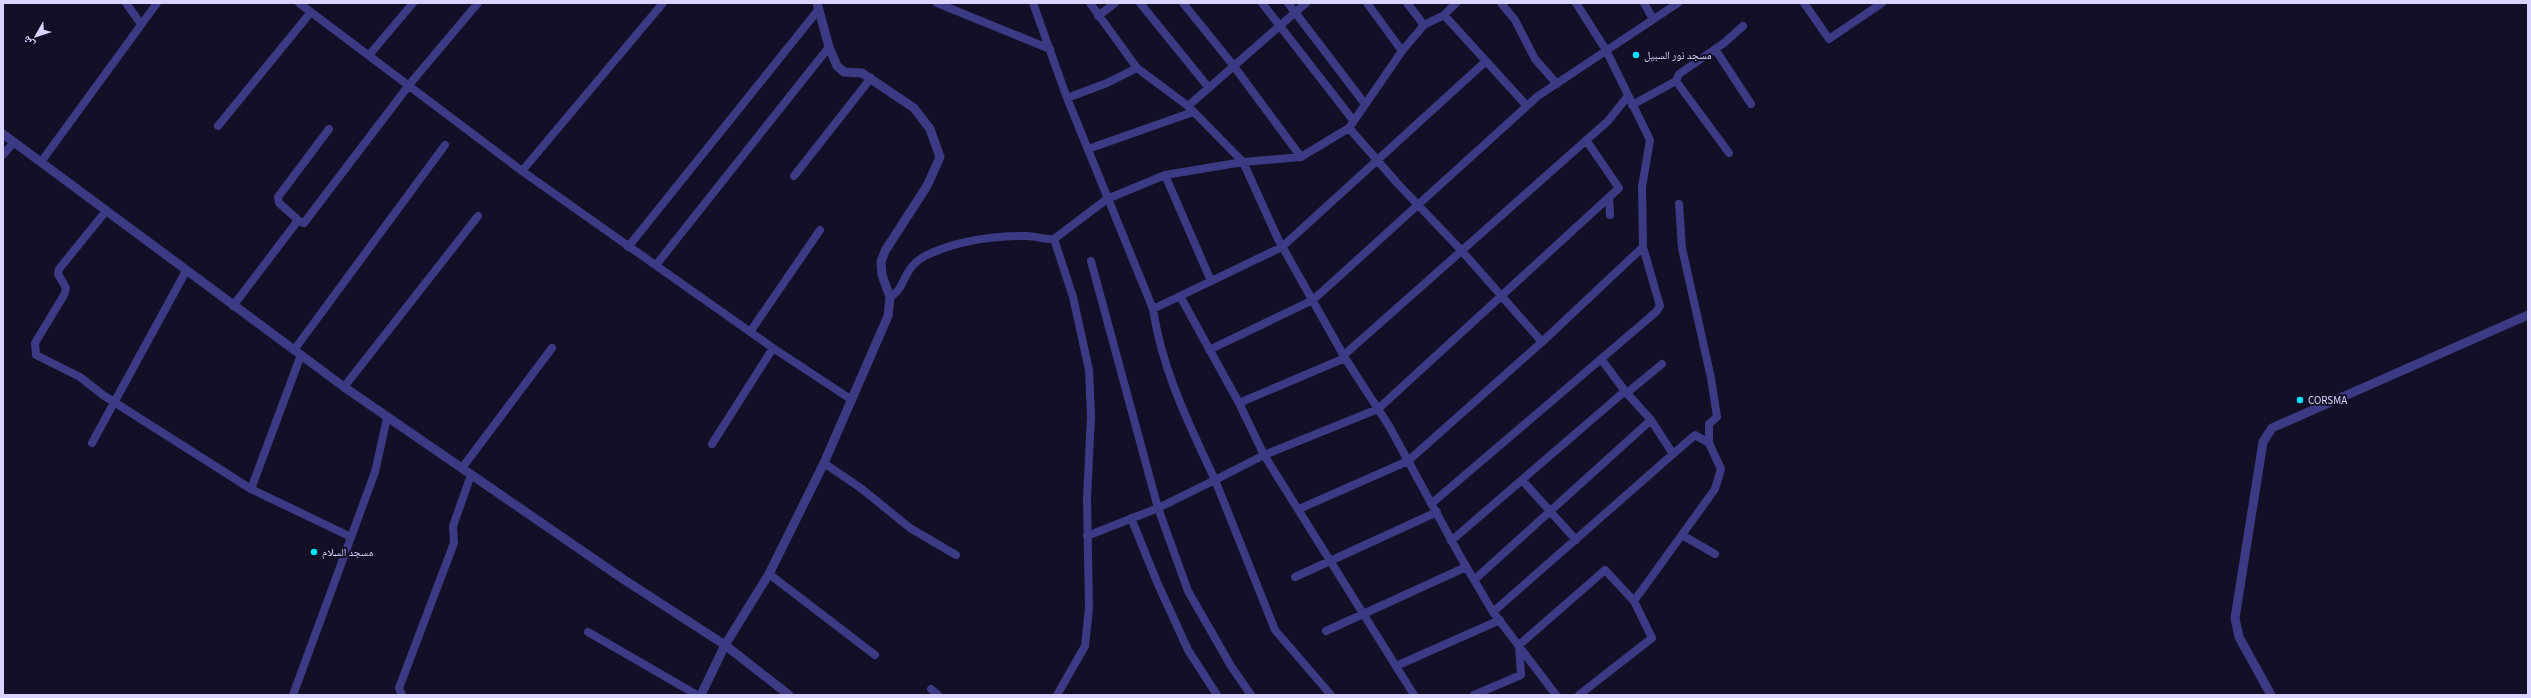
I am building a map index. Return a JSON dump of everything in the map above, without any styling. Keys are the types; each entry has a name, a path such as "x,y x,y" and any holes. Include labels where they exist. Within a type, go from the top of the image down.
{"street":[{"path":"126,3 141,24"},
{"path":"40,162 157,3"},
{"path":"299,3 370,54 522,171 773,348 852,400"},
{"path":"370,54 413,3"},
{"path":"329,129 278,198 279,203 304,224 409,85 478,3"},
{"path":"522,171 663,3"},
{"path":"937,3 1050,49"},
{"path":"1033,3 1066,98 1153,309 1157,335 1176,394 1215,480 1275,630 1331,695"},
{"path":"1090,3 1137,68 1190,109 1243,162 1282,247 1408,461 1466,567 1494,612 1556,695"},
{"path":"1098,16 1115,3"},
{"path":"1140,3 1209,88"},
{"path":"1183,3 1233,65 1301,157"},
{"path":"1262,3 1376,160 1461,250 1542,342"},
{"path":"1288,3 1296,11 1365,104"},
{"path":"1088,149 1190,109 1233,65 1306,3"},
{"path":"1366,3 1402,51"},
{"path":"1407,3 1424,25"},
{"path":"890,297 897,294 910,266 925,256 953,246 995,236 1031,236 1046,240 1054,238 1107,199 1165,175 1243,162 1301,157 1351,124 1402,51 1424,25 1444,15 1456,3"},
{"path":"1501,3 1515,20 1535,59 1557,84"},
{"path":"1431,504 1656,312 1660,306 1643,247 1642,187 1650,140 1606,50 1576,3"},
{"path":"1644,3 1653,19"},
{"path":"1209,350 1313,300 1527,106 1606,50 1678,3"},
{"path":"1804,3 1829,39 1882,3"},
{"path":"628,247 818,6"},
{"path":"701,695 725,645 769,574 824,462 852,400 888,316 890,297 882,275 881,262 885,251 927,186 940,157 930,128 914,108 862,73 844,72 837,66 829,47 818,6"},
{"path":"218,126 311,12"},
{"path":"1444,15 1485,62 1527,106"},
{"path":"1632,105 1676,81 1679,74 1715,49 1743,26"},
{"path":"656,265 829,47"},
{"path":"1715,49 1751,104"},
{"path":"1153,309 1282,247 1485,62"},
{"path":"1066,98 1107,83 1137,68"},
{"path":"794,176 871,78"},
{"path":"1676,81 1729,153"},
{"path":"1239,404 1345,356 1461,250 1608,121 1628,96"},
{"path":"3,134 233,306 387,418 462,468 623,580 725,645 789,695"},
{"path":"1087,536 1158,508 1264,455 1378,409 1619,188 1586,140"},
{"path":"3,155 14,142"},
{"path":"251,489 298,353 445,145"},
{"path":"1165,175 1211,281"},
{"path":"1609,198 1610,215"},
{"path":"1634,601 1715,489 1721,469 1709,443 1709,424 1717,417 1711,378 1682,248 1679,204"},
{"path":"106,211 59,269 58,274 66,288 64,295 35,343 34,350 36,354 80,377 116,403 251,489 351,537"},
{"path":"344,387 478,216"},
{"path":"233,306 298,220"},
{"path":"750,332 820,230"},
{"path":"1054,238 1073,297 1089,370 1091,416 1087,536 1089,608 1085,646 1058,694"},
{"path":"1299,509 1408,461 1542,342 1643,247"},
{"path":"1091,261 1158,508 1188,592 1231,666 1251,695"},
{"path":"92,443 116,403 186,271"},
{"path":"1180,296 1239,404 1264,455 1332,560 1414,695"},
{"path":"2272,695 2238,637 2235,618 2263,442 2272,428 2528,315"},
{"path":"462,468 552,348"},
{"path":"712,444 773,348"},
{"path":"1601,359 1651,420 1673,454"},
{"path":"1451,540 1662,364"},
{"path":"293,695 374,472 387,418"},
{"path":"1474,580 1651,420"},
{"path":"1494,612 1695,435 1701,441 1709,443"},
{"path":"824,462 862,488 910,528 956,555"},
{"path":"402,695 399,688 454,543 453,526 471,475"},
{"path":"1522,480 1576,540"},
{"path":"1295,577 1437,512"},
{"path":"1131,518 1157,582 1188,650 1216,695"},
{"path":"1682,535 1715,554"},
{"path":"1326,630 1466,567"},
{"path":"1519,645 1605,570 1634,601 1652,638 1579,695"},
{"path":"769,574 875,655"},
{"path":"1396,666 1500,620"},
{"path":"588,632 697,695"},
{"path":"1474,695 1521,675 1519,645"},
{"path":"931,689 938,695"}],"place":[{"name":"مسجد نور السبيل","path":"1636,55"},
{"name":"CORSMA","path":"2300,400"},
{"name":"مسجد السلام","path":"314,552"}]}
